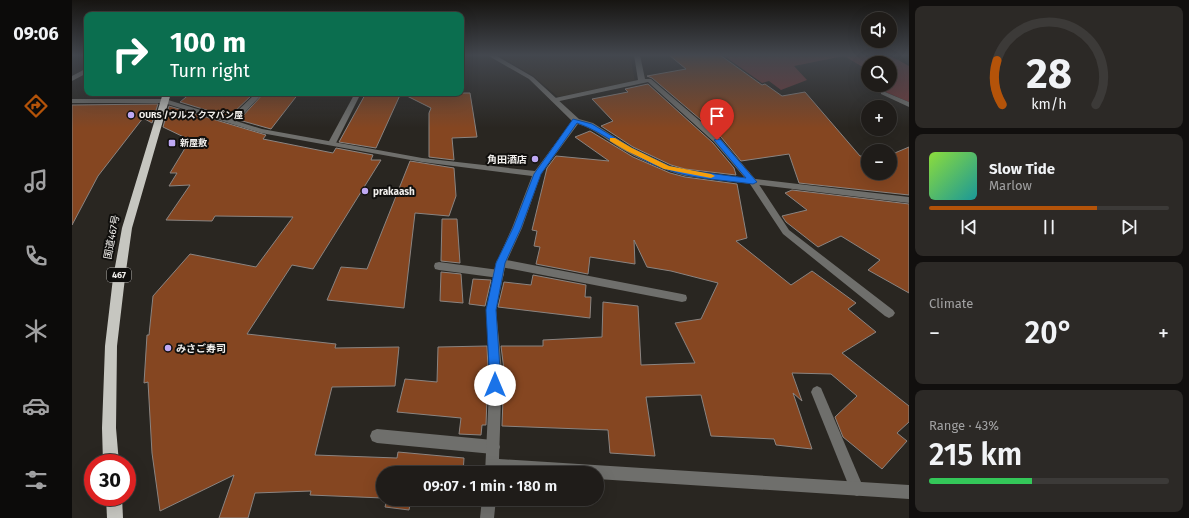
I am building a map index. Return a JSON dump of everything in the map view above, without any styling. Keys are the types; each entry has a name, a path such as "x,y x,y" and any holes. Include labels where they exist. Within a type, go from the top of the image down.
{"highway":[{"name":"国道467号","path":"111,454 109,428 111,346 119,278 127,228 166,97"},
{"path":"114,506 115,518"}],"street":[{"path":"532,79 576,121 590,125 629,150 667,168 753,182 909,200"},
{"path":"555,100 649,80 717,140 753,182 786,232 890,313"},
{"path":"883,94 909,105"},
{"path":"232,121 257,96"},
{"path":"332,142 356,96"},
{"path":"72,101 166,97 261,131 332,142 422,160 538,174"},
{"path":"492,466 496,370 491,310 500,268 538,174 576,121"},
{"path":"439,266 500,268 682,298"},
{"path":"816,392 857,489"},
{"path":"377,436 493,447"},
{"path":"604,475 909,492"},
{"path":"487,518 488,506"}],"shaded area":[{"path":"537,79 635,79 635,81 558,97"},
{"path":"757,79 807,80 781,90 769,81 762,83"},
{"path":"897,79 909,79 909,102 885,92 897,92"}],"building":[{"path":"653,79 754,79 762,85 765,84 782,96 805,92 861,156 861,180 897,180 897,152 909,147 909,195 799,183 789,154 741,161 721,137"},
{"path":"648,84 713,143 734,168 736,175 685,169 671,165 633,147 601,126 613,121 592,99 628,92 625,89"},
{"path":"464,93 470,93 477,137 452,138 454,160 429,157 429,113 431,108 407,96 464,96"},
{"path":"187,96 251,96 229,117 180,102"},
{"path":"261,96 297,96 271,129 239,120"},
{"path":"364,96 400,96 376,148 339,142"},
{"path":"158,104 152,123 143,118 98,176 72,225 72,105"},
{"path":"169,106 266,135 263,139 333,153 336,148 373,155 371,160 381,160 313,269 292,265 247,334 336,344 335,348 399,347 395,386 332,387 315,455 397,458 398,452 464,458 463,466 376,466 376,498 310,495 311,491 255,493 248,518 219,518 234,475 160,511 152,453 148,382 144,383 147,335 149,335 153,296 190,254 256,267 293,217 215,216 212,221 166,220 190,185 169,186 177,173 170,173 190,140 163,127"},
{"path":"590,131 633,157 670,173 685,177 737,184 747,238 736,241 791,285 812,271 856,303 848,309 876,332 842,353 909,406 909,422 897,433 907,441 882,469 843,437 835,417 857,396 831,374 792,373 802,401 793,393 812,449 776,445 774,439 711,436 701,395 646,397 655,456 610,453 608,430 502,426 504,370 501,346 543,346 543,340 602,337 603,302 638,306 641,365 695,363 675,323 701,319 718,283 671,271 647,267 634,240 635,264 590,257 588,274 536,264 540,247 534,246 537,231 532,230 547,168 556,156 609,161 575,137"},
{"path":"410,161 454,168 456,196 449,216 415,213 404,308 327,300 341,267 367,269"},
{"path":"792,190 909,204 909,293 868,270 880,260 841,236 818,247 786,222 782,216 807,210 785,193"},
{"path":"442,219 457,219 460,263 441,261"},
{"path":"441,272 461,274 463,303 440,301"},
{"path":"533,275 586,285 585,297 591,297 590,318 498,307 504,282 531,285"},
{"path":"473,279 491,280 485,306 469,304"},
{"path":"487,346 488,370 486,425 482,425 481,435 459,434 461,418 397,412 405,379 437,382 438,347"},
{"path":"385,506 410,506 409,510"}],"slow traffic":[{"path":"613,140 629,150 667,168 711,176"}],"place":[{"name":"OURS /ウルス クマパン屋","path":"131,115"},
{"name":"新屋敷","path":"172,143"},
{"name":"角田酒店","path":"535,159"},
{"name":"prakaash","path":"365,191"},
{"name":"みさご寿司","path":"168,348"}],"route":[{"path":"495,385 496,370 491,310 501,263 517,228 538,174 576,121 590,125 629,150 667,168 753,182 717,140"}]}
